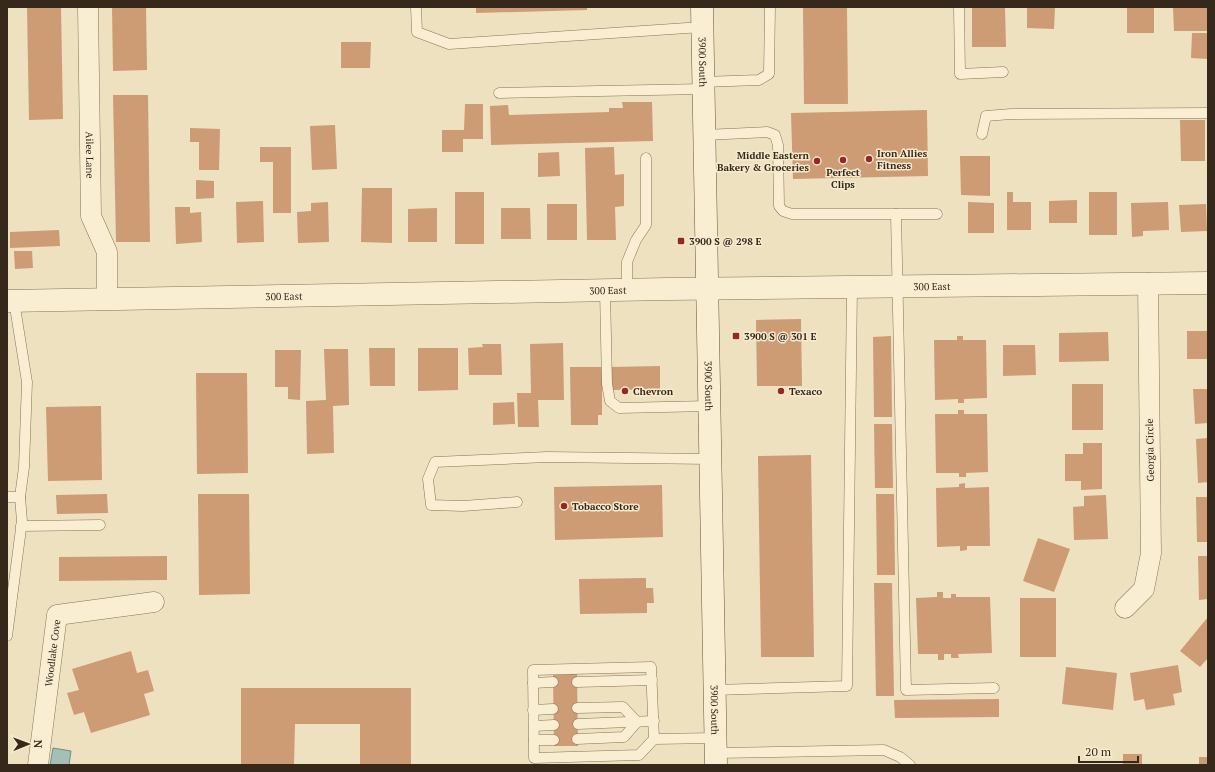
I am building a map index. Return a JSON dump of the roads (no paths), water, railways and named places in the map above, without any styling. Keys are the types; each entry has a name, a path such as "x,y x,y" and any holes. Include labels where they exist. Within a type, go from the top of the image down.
{"street":[{"name":"Ailee Lane","path":"88,7 91,216 107,252 107,299"},
{"name":"3900 South","path":"702,17 715,752"},
{"name":"Georgia Circle","path":"1125,608 1144,589 1151,553 1148,283"},
{"name":"300 East","path":"10,301 706,288 852,288 1208,283"},
{"name":"Woodlake Cove","path":"38,765 57,615 154,602"}],"lane":[{"path":"416,7 417,32 449,44 702,17"},
{"path":"499,93 703,86 759,80 769,74 770,7"},
{"path":"959,7 960,74 1003,72"},
{"path":"982,134 986,116 1208,113"},
{"path":"704,135 767,132 775,135 778,145 779,206 783,211 792,214 937,214"},
{"path":"627,290 627,262 636,240 646,225 646,158"},
{"path":"896,214 906,690 994,688"},
{"path":"714,690 847,686 852,288"},
{"path":"605,290 608,384 610,401 619,408 709,406"},
{"path":"7,636 21,526 20,497 24,467 27,382 10,301"},
{"path":"517,502 463,506 432,505 428,479 435,462 547,457 710,459"},
{"path":"7,497 20,497"},
{"path":"21,526 100,525"},
{"path":"651,668 652,680 654,739 639,755 534,758 532,670 651,668"},
{"path":"577,682 652,680"},
{"path":"533,683 553,682"},
{"path":"577,708 623,707 637,722"},
{"path":"533,710 554,709"},
{"path":"578,724 654,721"},
{"path":"578,739 624,737 637,722"},
{"path":"534,726 554,725"},
{"path":"654,739 715,752 884,750 900,757 910,765"},
{"path":"534,740 554,740"}],"water":[{"path":"53,748 71,751 69,765 50,765"}],"place":[{"name":"Iron Allies Fitness","path":"869,159"},
{"name":"Perfect Clips","path":"843,160"},
{"name":"Middle Eastern Bakery & Groceries","path":"817,161"},
{"name":"3900 S @ 298 E","path":"681,241"},
{"name":"3900 S @ 301 E","path":"736,336"},
{"name":"Chevron","path":"625,391"},
{"name":"Texaco","path":"781,391"},
{"name":"Tobacco Store","path":"564,506"}]}
